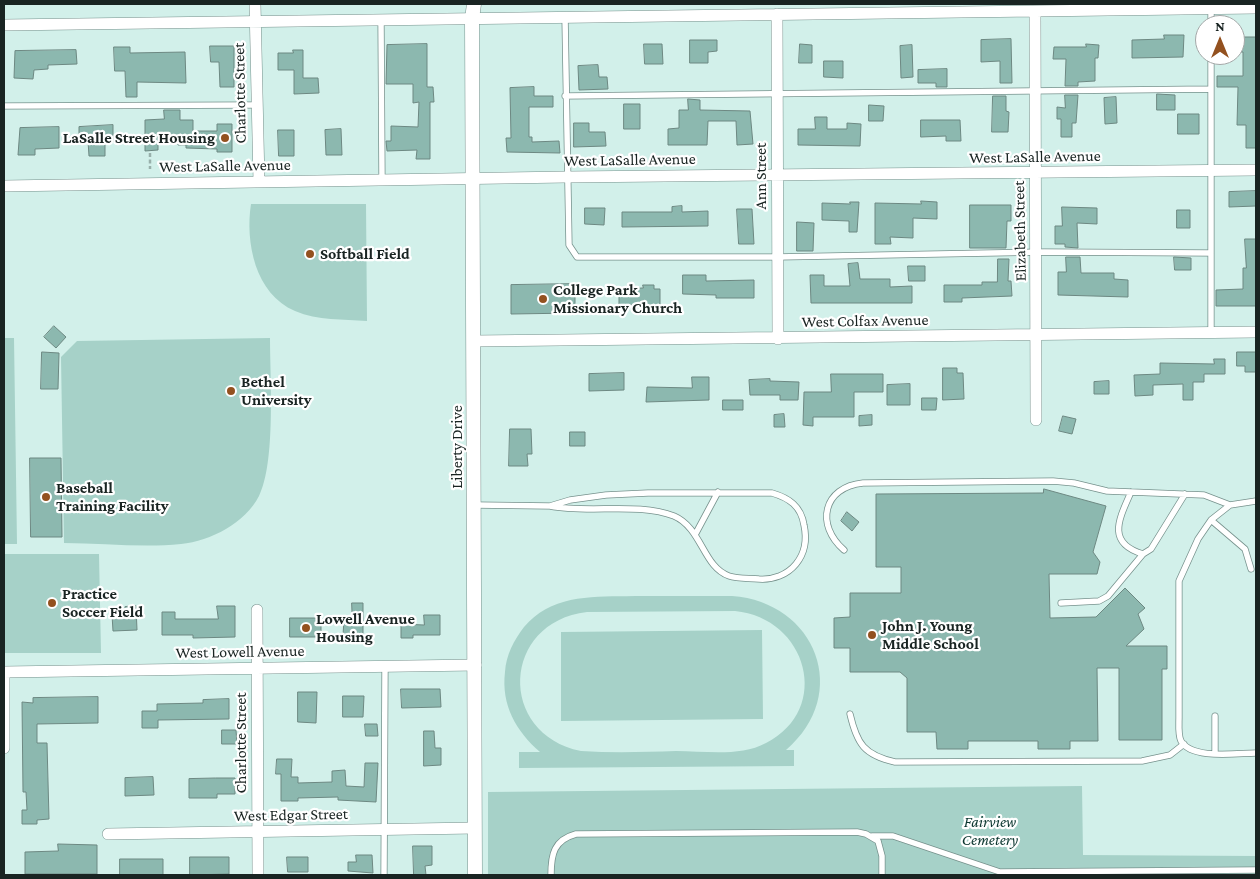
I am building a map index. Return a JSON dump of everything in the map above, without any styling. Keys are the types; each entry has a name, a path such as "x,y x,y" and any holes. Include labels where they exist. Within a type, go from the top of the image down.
{"street":[{"name":"Charlotte Street","path":"255,4 259,182"},
{"name":"Liberty Drive","path":"469,4 472,19"},
{"name":"Liberty Drive","path":"474,4 472,19 476,665 475,875"},
{"path":"4,25 1256,8"},
{"name":"Elizabeth Street","path":"1035,11 1036,420"},
{"name":"Ann Street","path":"777,14 778,339"},
{"name":"West LaSalle Avenue","path":"4,186 567,177 1256,170"},
{"name":"West Colfax Avenue","path":"474,340 778,339 1256,332"},
{"name":"Charlotte Street","path":"257,610 258,875"},
{"name":"West Lowell Avenue","path":"4,672 476,665"},
{"path":"4,672 4,748"},
{"name":"West Edgar Street","path":"108,834 475,828"}],"lane":[{"path":"1211,8 1211,15"},
{"path":"565,17 569,245 577,256 777,256 1036,252 1211,253"},
{"path":"381,20 382,180"},
{"path":"1211,65 1211,334"},
{"path":"565,96 1211,89"},
{"path":"4,106 256,105"},
{"path":"844,550 835,542 827,514 832,499 838,490 850,484 1053,481 1074,483 1107,491 1204,495 1230,505"},
{"path":"696,533 718,492"},
{"path":"1131,492 1118,527 1120,540 1129,549 1143,554"},
{"path":"475,505 550,506 571,511 656,511 675,517 687,524 696,533 715,566 726,575 737,578 763,579 784,575 795,565 804,550 804,526 801,511 787,498 772,493 606,494 570,500 550,506"},
{"path":"1062,603 1098,601 1108,596 1143,554 1151,549 1185,494"},
{"path":"1256,501 1230,505 1211,520 1198,539 1179,580 1179,718 1181,740 1189,749 1205,754 1256,753"},
{"path":"1211,520 1245,549 1250,569"},
{"path":"384,875 385,666"},
{"path":"850,714 860,744 874,755 895,762 1142,760 1170,755 1184,744"},
{"path":"1214,716 1215,754"},
{"path":"551,875 551,861 556,845 567,837 576,834 856,832 872,836 893,836 1000,872"},
{"path":"872,836 880,847 882,875"},
{"path":"991,875 1000,872 1256,870"}],"path":[{"path":"150,153 150,169"}],"green space":[{"name":"Softball Field","path":"251,204 366,204 367,321 322,318 304,314 281,303 270,292 262,280 252,250 250,234"},
{"path":"4,338 14,338 17,544 4,544"},
{"path":"270,338 271,419 268,463 259,496 245,514 215,535 181,544 64,543 61,357 77,341"},
{"name":"Practice Soccer Field","path":"4,554 99,554 101,653 4,653"},
{"path":"612,596 732,596 761,602 785,615 803,633 815,654 820,678 817,703 806,728 786,750 794,750 794,766 519,768 519,752 540,752 517,726 508,706 504,684 506,666 511,648 517,637 536,615 550,607 580,598","holes":["735,611 760,617 780,630 794,647 803,667 805,688 800,709 787,728 766,743 756,747 734,752 581,751 554,741 534,724 523,702 520,679 525,656 538,636 559,620 587,612"]},
{"path":"762,630 763,719 561,721 561,632"},
{"name":"Fairview Cemetery","path":"1082,786 1083,855 1256,856 1256,875 488,875 488,792"}],"building":[{"path":"1164,35 1184,35 1183,57 1132,58 1132,40 1164,39"},
{"path":"1245,37 1256,37 1256,148 1246,148 1246,125 1237,125 1238,87 1217,87 1217,76 1243,76"},
{"path":"1011,39 1012,83 1000,83 1000,61 981,62 981,40"},
{"path":"690,40 717,40 717,51 708,52 708,63 690,63"},
{"path":"427,44 427,87 433,87 434,102 430,102 430,159 416,159 417,150 387,151 386,141 391,141 391,126 418,127 419,102 413,103 413,84 386,84 387,45"},
{"path":"644,44 662,44 663,64 645,64"},
{"path":"800,44 812,45 812,63 799,63"},
{"path":"1086,44 1099,45 1098,58 1095,58 1095,81 1078,82 1078,86 1065,86 1066,59 1053,59 1054,47 1086,47"},
{"path":"912,45 913,77 901,78 900,46"},
{"path":"210,46 234,46 234,87 220,87 219,62 211,62"},
{"path":"114,47 130,47 130,53 185,52 186,83 137,82 137,97 126,97 125,71 115,71"},
{"path":"76,50 77,64 48,65 48,69 34,70 33,79 14,78 15,51"},
{"path":"293,50 303,50 303,78 318,78 319,93 294,94 294,70 278,70 278,53 293,53"},
{"path":"824,61 843,61 843,78 824,77"},
{"path":"598,65 599,77 607,77 608,89 579,90 578,66"},
{"path":"947,69 947,87 936,87 936,83 918,83 918,70"},
{"path":"534,87 534,96 553,96 553,107 529,107 529,137 532,137 532,142 559,141 560,153 507,152 506,138 511,138 510,88"},
{"path":"1157,94 1175,95 1175,110 1157,110"},
{"path":"1065,95 1078,95 1076,123 1072,123 1072,137 1061,137 1061,119 1057,119 1057,107 1065,108"},
{"path":"993,96 1006,96 1006,111 1009,112 1008,132 992,132"},
{"path":"1116,97 1117,123 1105,124 1104,98"},
{"path":"688,99 700,100 700,110 750,111 753,144 737,145 736,121 708,121 707,145 668,145 668,129 679,128 679,110 688,110"},
{"path":"624,104 640,104 640,129 624,129"},
{"path":"869,105 884,106 883,121 869,121"},
{"path":"164,110 180,110 180,120 193,120 193,131 217,131 217,124 232,124 232,152 217,152 217,149 186,148 186,145 178,145 178,140 158,140 158,150 145,151 145,120 164,119"},
{"path":"1178,114 1199,114 1199,134 1178,134"},
{"path":"815,117 827,117 827,129 847,129 847,123 861,124 860,146 798,145 798,129 815,129"},
{"path":"921,120 960,120 961,141 946,141 946,136 921,137"},
{"path":"574,123 589,123 589,132 605,132 606,146 574,147"},
{"path":"113,125 113,142 105,142 105,156 89,156 88,141 79,141 79,127"},
{"path":"59,127 59,148 35,149 35,155 18,155 20,128"},
{"path":"341,129 342,155 326,155 325,130"},
{"path":"278,130 294,130 294,156 279,156"},
{"path":"1256,191 1256,206 1229,207 1229,192"},
{"path":"921,201 937,202 937,219 913,218 913,238 890,237 891,244 875,244 875,203 921,204"},
{"path":"850,202 859,202 857,232 849,232 849,221 822,220 822,203 850,204"},
{"path":"970,205 1011,205 1011,221 1007,221 1006,248 970,248"},
{"path":"682,206 682,212 708,211 708,226 622,227 622,212 672,212 672,207"},
{"path":"1062,207 1097,208 1097,224 1077,223 1078,248 1065,247 1065,244 1055,244 1055,226 1062,226"},
{"path":"585,208 605,208 604,225 585,224"},
{"path":"737,209 752,209 754,244 739,244"},
{"path":"1177,210 1190,210 1190,228 1177,228"},
{"path":"797,222 814,223 813,251 797,251"},
{"path":"1245,239 1256,239 1256,306 1216,306 1216,290 1243,289 1243,268 1246,268"},
{"path":"1066,257 1080,257 1081,273 1114,273 1114,279 1128,280 1128,297 1058,295 1058,272 1066,272"},
{"path":"1174,257 1191,258 1191,270 1175,270"},
{"path":"998,259 1009,259 1008,281 1011,281 1012,296 962,298 962,302 944,302 944,285 982,285 982,282 997,282"},
{"path":"858,263 860,279 890,279 890,287 912,286 912,303 811,303 810,275 824,275 824,286 850,286 848,264"},
{"path":"908,266 925,266 925,281 909,281"},
{"path":"683,275 706,275 706,281 754,280 754,298 716,298 716,295 683,294"},
{"name":"College Park Missionary Church","path":"575,284 575,313 511,314 511,285"},
{"path":"643,285 654,285 654,289 660,289 660,305 619,305 619,289 643,288"},
{"path":"54,326 66,337 56,348 44,337"},
{"path":"42,352 59,353 58,389 41,389"},
{"path":"1237,352 1256,352 1256,372 1245,372 1245,366 1237,366"},
{"path":"1214,359 1225,359 1225,374 1204,374 1204,382 1193,382 1193,400 1183,400 1183,384 1153,385 1153,395 1135,396 1134,375 1160,374 1160,363 1214,364"},
{"path":"943,368 957,368 957,373 963,373 964,399 943,400"},
{"path":"624,373 624,390 589,391 589,374"},
{"path":"831,374 883,374 883,392 854,392 854,417 813,417 813,426 803,425 804,392 831,392"},
{"path":"692,377 709,377 709,400 646,402 647,387 692,388"},
{"path":"770,379 770,381 799,382 798,400 780,400 780,395 750,395 749,380"},
{"path":"1109,381 1109,394 1094,394 1094,382"},
{"path":"910,384 910,405 887,405 887,385"},
{"path":"922,398 937,398 936,410 922,410"},
{"path":"723,400 743,400 743,410 723,410"},
{"path":"784,414 785,427 774,427 774,415"},
{"path":"872,415 872,425 859,426 859,416"},
{"path":"1063,416 1076,419 1072,434 1059,431"},
{"path":"510,429 531,429 532,454 527,454 528,466 509,466"},
{"path":"570,432 585,432 585,446 570,446"},
{"name":"Baseball Training Facility","path":"30,458 61,458 62,537 31,537"},
{"path":"1044,489 1106,506 1093,552 1100,562 1097,574 1049,574 1050,618 1096,617 1125,588 1145,608 1138,614 1144,629 1126,646 1167,646 1167,669 1162,669 1162,740 1119,740 1119,668 1097,668 1098,741 1070,741 1070,749 1038,749 1038,741 968,741 968,749 937,749 936,732 907,732 907,678 900,672 850,672 850,648 834,648 834,618 850,617 850,593 901,593 901,567 876,567 876,494 1043,493"},
{"path":"847,512 859,522 852,531 841,521"},
{"path":"352,603 363,603 363,635 343,635 344,620 352,621"},
{"path":"136,606 137,630 113,631 112,615 125,614 125,607"},
{"path":"217,606 235,606 235,637 193,638 193,635 162,635 162,612 175,612 175,619 218,619"},
{"path":"424,615 440,615 440,635 413,635 413,638 401,638 401,624 424,625"},
{"name":"Lowell Avenue Housing","path":"290,618 321,618 321,637 290,637"},
{"path":"401,689 440,689 441,707 402,708"},
{"path":"298,692 317,692 316,723 298,722"},
{"path":"343,696 364,696 363,717 343,717"},
{"path":"98,697 98,723 37,724 37,743 47,743 49,819 37,820 37,824 22,824 22,810 27,810 26,792 23,792 22,702 33,703 33,698"},
{"path":"229,699 229,719 158,720 158,728 142,728 142,711 157,711 157,704 203,703 203,700"},
{"path":"365,724 377,724 378,736 366,736"},
{"path":"222,730 236,730 237,744 222,744"},
{"path":"424,731 434,731 435,748 441,748 441,765 424,766"},
{"path":"277,759 292,759 291,777 298,777 298,783 332,782 332,771 345,770 346,786 364,787 365,763 378,763 376,802 338,800 338,797 298,798 298,801 281,801 281,774 276,774"},
{"path":"153,777 154,795 125,796 125,778"},
{"path":"235,778 235,794 217,794 217,798 189,798 189,779"},
{"path":"58,844 97,845 97,874 25,874 25,852 58,851"},
{"path":"413,846 432,846 432,865 425,866 426,875 414,875"},
{"path":"356,855 372,855 373,873 348,871 348,862 356,862"},
{"path":"190,857 229,857 229,874 190,875"},
{"path":"287,857 308,857 308,872 288,872"},
{"path":"120,859 163,859 163,875 120,875"}],"place":[{"name":"LaSalle Street Housing","path":"225,138"},
{"name":"Softball Field","path":"310,254"},
{"name":"College Park Missionary Church","path":"543,299"},
{"name":"Bethel University","path":"231,391"},
{"name":"Baseball Training Facility","path":"46,497"},
{"name":"Practice Soccer Field","path":"52,603"},
{"name":"Lowell Avenue Housing","path":"306,628"},
{"name":"John J. Young Middle School","path":"872,635"}]}
